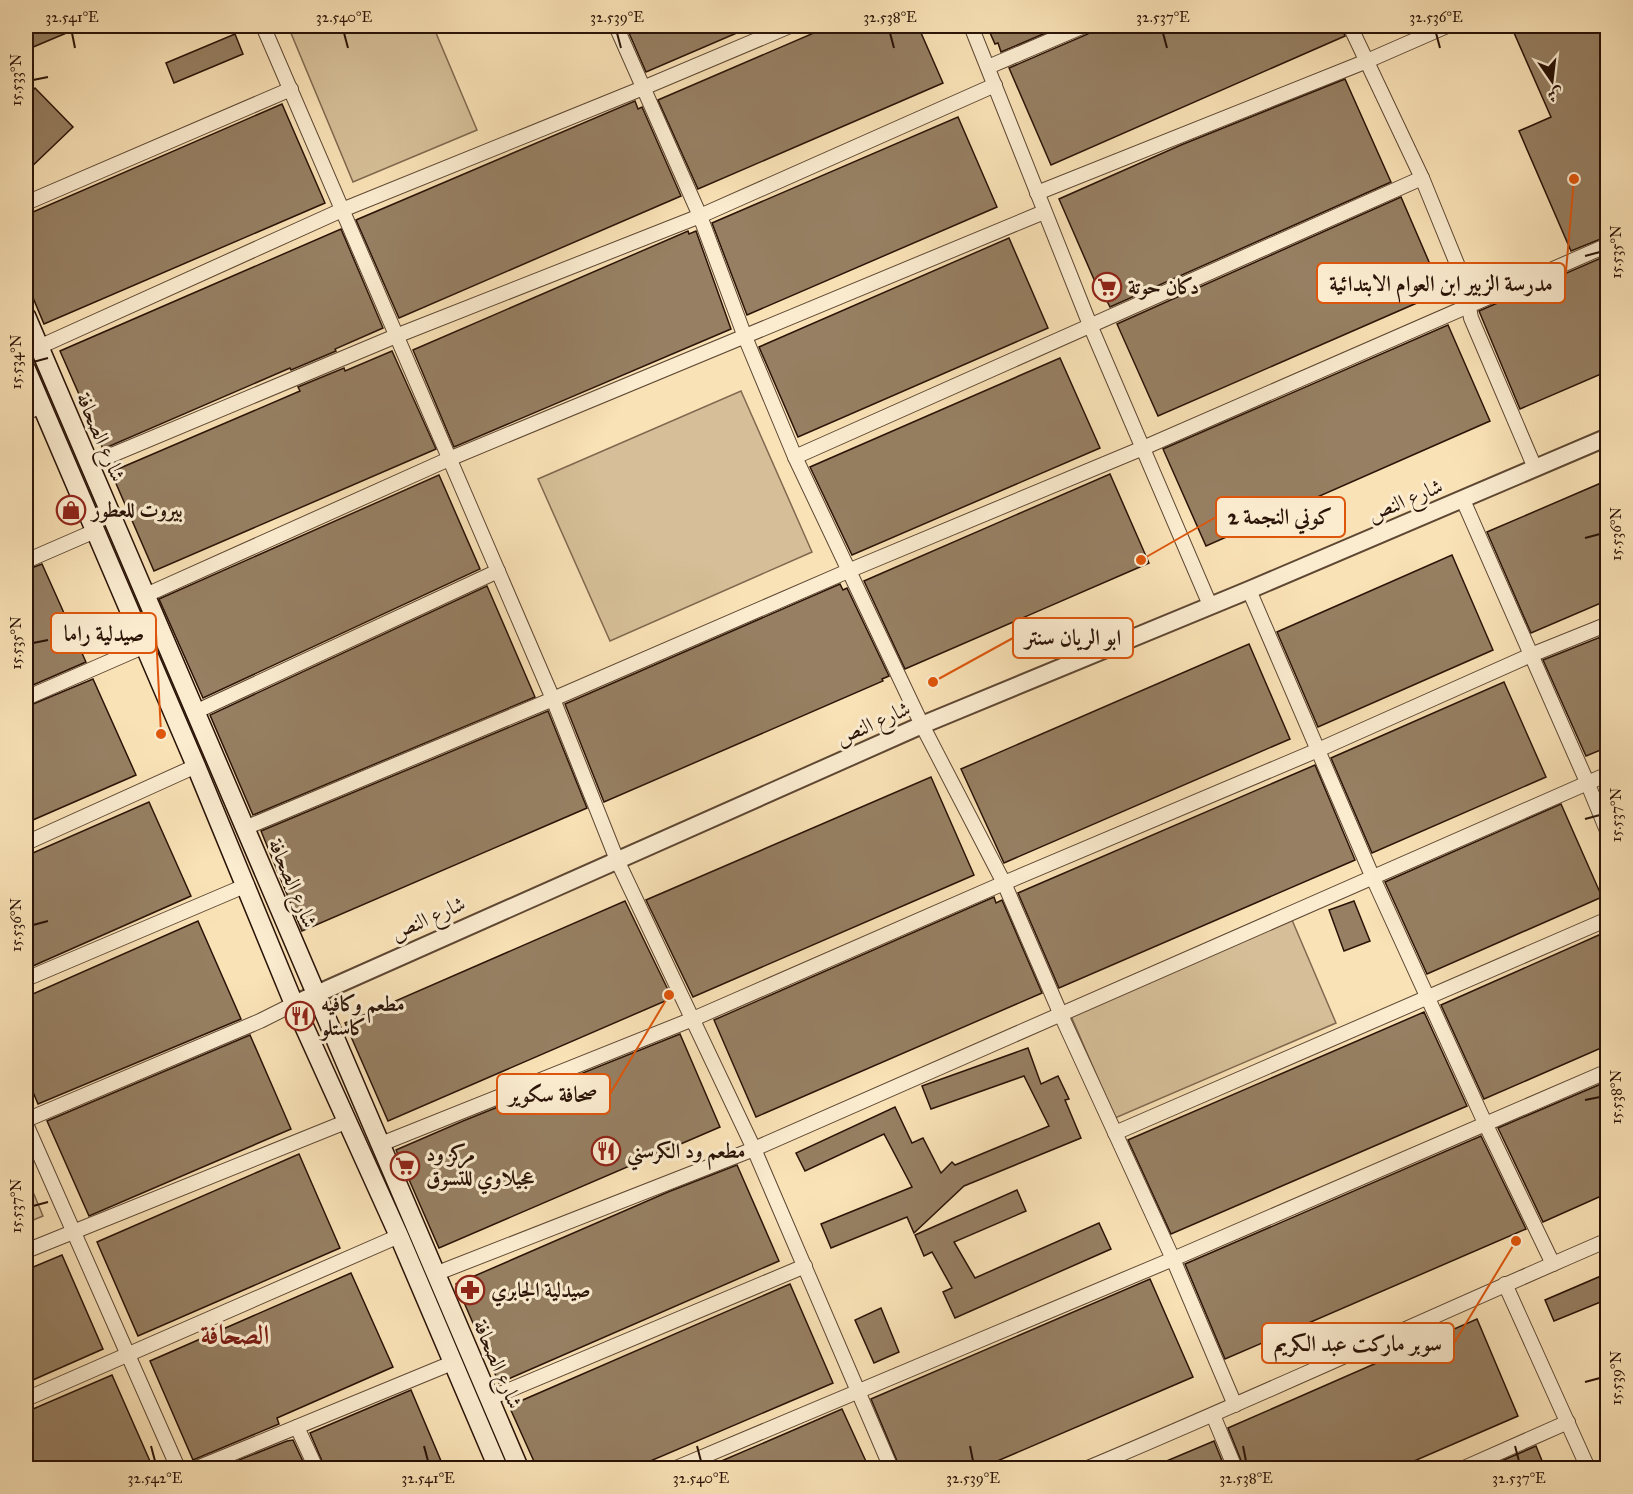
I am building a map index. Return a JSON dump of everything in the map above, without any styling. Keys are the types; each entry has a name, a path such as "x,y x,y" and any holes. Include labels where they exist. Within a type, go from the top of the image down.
{"main road":[{"name":"شارع الصحافة","path":"26,316 519,1468"},
{"name":"شارع الصحافة","path":"26,369 33,410 95,531 196,766 294,1004 399,1236 498,1468"}],"street":[{"path":"263,26 498,571 617,860 754,1149 891,1468"},
{"path":"616,26 700,216 745,337 795,457 922,726 1004,883 1060,1015 1173,1259 1235,1404"},
{"path":"39,347 342,210 644,88 790,26"},
{"path":"971,26 1090,325 1210,605"},
{"path":"988,67 1084,26"},
{"path":"1350,26 1422,178 1464,281 1471,318 1535,468"},
{"path":"1036,193 1367,61 1446,26"},
{"path":"88,465 396,336 700,216 995,85"},
{"path":"26,203 291,89"},
{"path":"795,457 1422,178"},
{"path":"146,595 448,459 1044,212"},
{"path":"245,828 1143,448 1608,245"},
{"name":"شارع النص","path":"294,1004 922,726 1608,437"},
{"path":"1463,500 1608,833"},
{"path":"26,561 95,531"},
{"path":"195,712 498,571"},
{"path":"1249,590 1373,878 1485,1123 1553,1264"},
{"path":"381,1144 693,1019 1004,883 1318,750 1531,655 1608,624"},
{"path":"26,698 145,646"},
{"path":"26,843 196,766"},
{"path":"435,1274 754,1149 1608,774"},
{"path":"26,979 246,885"},
{"path":"1114,1133 1608,919"},
{"path":"178,1468 26,1122 260,1021 294,1004"},
{"path":"676,1468 1173,1259 1608,1071"},
{"path":"26,1251 348,1121"},
{"path":"26,1399 399,1236"},
{"path":"1088,1468 1608,1240"},
{"path":"488,1399 805,1266"},
{"path":"1505,1284 1588,1468"},
{"path":"196,1468 452,1363"},
{"path":"1213,1415 1235,1468"},
{"path":"1464,1468 1568,1422"},
{"path":"297,1428 316,1468"}],"shaded area":[{"path":"288,26 433,26 477,130 353,182"},
{"path":"741,391 812,552 610,641 538,479"},
{"path":"1292,920 1336,1023 1115,1118 1071,1016"},
{"path":"26,1175 43,1216 26,1223"}],"building":[{"path":"26,26 83,26 26,50"},
{"path":"626,26 753,26 646,72"},
{"path":"830,26 918,26 943,83 698,189 658,100"},
{"path":"987,26 1062,26 1001,52"},
{"path":"1093,26 1341,26 1345,36 1051,165 1009,68 1088,34"},
{"path":"1511,26 1608,26 1608,236 1571,251 1519,131 1551,117"},
{"path":"235,34 243,54 174,83 166,63"},
{"path":"1345,79 1391,182 1110,307 1106,299 1103,300 1059,199 1181,145"},
{"path":"35,88 73,127 26,172 26,97"},
{"path":"635,101 638,109 642,107 681,196 399,318 356,220"},
{"path":"282,104 325,203 44,324 26,281 26,215"},
{"path":"958,117 997,207 747,315 712,223"},
{"path":"1401,197 1442,292 1158,416 1117,324"},
{"path":"341,229 383,328 335,349 336,351 291,370 290,368 103,449 60,351"},
{"path":"688,231 689,234 696,231 731,329 454,447 413,350"},
{"path":"1009,238 1048,328 798,437 759,347"},
{"path":"1608,255 1608,371 1520,409 1479,311"},
{"path":"1448,325 1490,421 1206,546 1163,449"},
{"path":"392,351 436,449 154,571 111,472 300,391 298,387 344,368 345,371"},
{"path":"1060,358 1100,448 852,555 810,467"},
{"path":"1110,474 1149,563 905,669 864,581"},
{"path":"439,475 480,569 203,698 159,599"},
{"path":"1608,480 1608,600 1531,633 1487,532"},
{"path":"1452,555 1493,650 1318,727 1277,632"},
{"path":"42,564 86,662 26,688 26,570"},
{"path":"840,584 843,590 847,588 889,676 882,679 883,681 604,802 565,704"},
{"path":"487,586 535,697 253,815 210,715"},
{"path":"1608,634 1608,747 1586,756 1543,660"},
{"path":"1249,644 1290,739 1004,863 961,769"},
{"path":"93,679 136,775 26,823 26,707"},
{"path":"1504,682 1546,777 1372,853 1331,758"},
{"path":"548,711 587,808 302,931 261,831"},
{"path":"1315,765 1355,860 1059,988 1018,893"},
{"path":"931,777 974,875 693,997 646,900"},
{"path":"149,802 191,896 26,969 26,856"},
{"path":"1561,804 1602,897 1427,974 1385,882"},
{"path":"994,897 996,903 1002,900 1042,993 756,1117 714,1020"},
{"path":"625,901 672,998 388,1121 345,1023"},
{"path":"1354,901 1370,941 1344,951 1329,910"},
{"path":"198,921 241,1019 38,1104 26,1075 26,997"},
{"path":"1608,931 1608,1045 1484,1099 1441,1005"},
{"path":"1424,1012 1467,1106 1171,1234 1128,1140"},
{"path":"680,1034 720,1127 439,1248 396,1150"},
{"path":"250,1035 291,1129 89,1216 47,1121"},
{"path":"1028,1048 1041,1084 1058,1076 1069,1099 1065,1100 1081,1138 964,1186 914,1233 907,1217 831,1248 821,1224 912,1187 884,1134 805,1171 796,1153 895,1107 912,1143 923,1138 941,1173 952,1162 955,1165 1049,1126 1024,1076 931,1109 922,1086"},
{"path":"1608,1081 1608,1193 1543,1222 1498,1128"},
{"path":"1481,1136 1526,1229 1225,1359 1185,1264"},
{"path":"299,1154 340,1248 138,1336 97,1242"},
{"path":"737,1165 779,1261 499,1383 456,1284 668,1192"},
{"path":"1017,1190 1026,1211 954,1242 975,1278 1099,1223 1111,1249 955,1318 943,1292 952,1288 932,1252 924,1256 915,1235"},
{"path":"62,1255 103,1349 26,1383 26,1270"},
{"path":"351,1273 393,1367 277,1418 279,1424 193,1460 150,1361"},
{"path":"1608,1273 1608,1299 1554,1321 1545,1300"},
{"path":"1150,1279 1193,1377 981,1468 900,1468 871,1399"},
{"path":"790,1284 833,1383 634,1468 537,1468 509,1406"},
{"path":"881,1308 899,1352 874,1363 855,1320"},
{"path":"1477,1319 1518,1416 1398,1468 1244,1468 1228,1428"},
{"path":"112,1375 153,1468 26,1468 26,1412"},
{"path":"411,1390 444,1468 325,1468 310,1433"},
{"path":"842,1409 869,1468 705,1468 796,1429"},
{"path":"293,1440 306,1468 219,1468 287,1441"},
{"path":"1214,1441 1225,1468 1150,1468"},
{"path":"1536,1446 1545,1468 1485,1468"}],"place":[{"name":"مدرسة الزبير ابن العوام الابتدائية","path":"1574,179"},
{"name":"دكان حوتة","path":"1107,287"},
{"name":"بيروت للعطور","path":"71,510"},
{"name":"كوني النجمة 2","path":"1141,560"},
{"name":"ابو الريان سنتر","path":"933,682"},
{"name":"صيدلية راما","path":"161,734"},
{"name":"صحافة سكوير","path":"669,995"},
{"name":"مطعم وكافيه كاستلو","path":"300,1016"},
{"name":"مطعم ود الكرسني","path":"606,1151"},
{"name":"مركز ود عجيلاوي للتسوق","path":"405,1166"},
{"name":"سوبر ماركت عبد الكريم","path":"1516,1241"},
{"name":"صيدلية الجابري","path":"470,1290"}],"district":[{"name":"الصحافة","path":"235,1334"}]}
